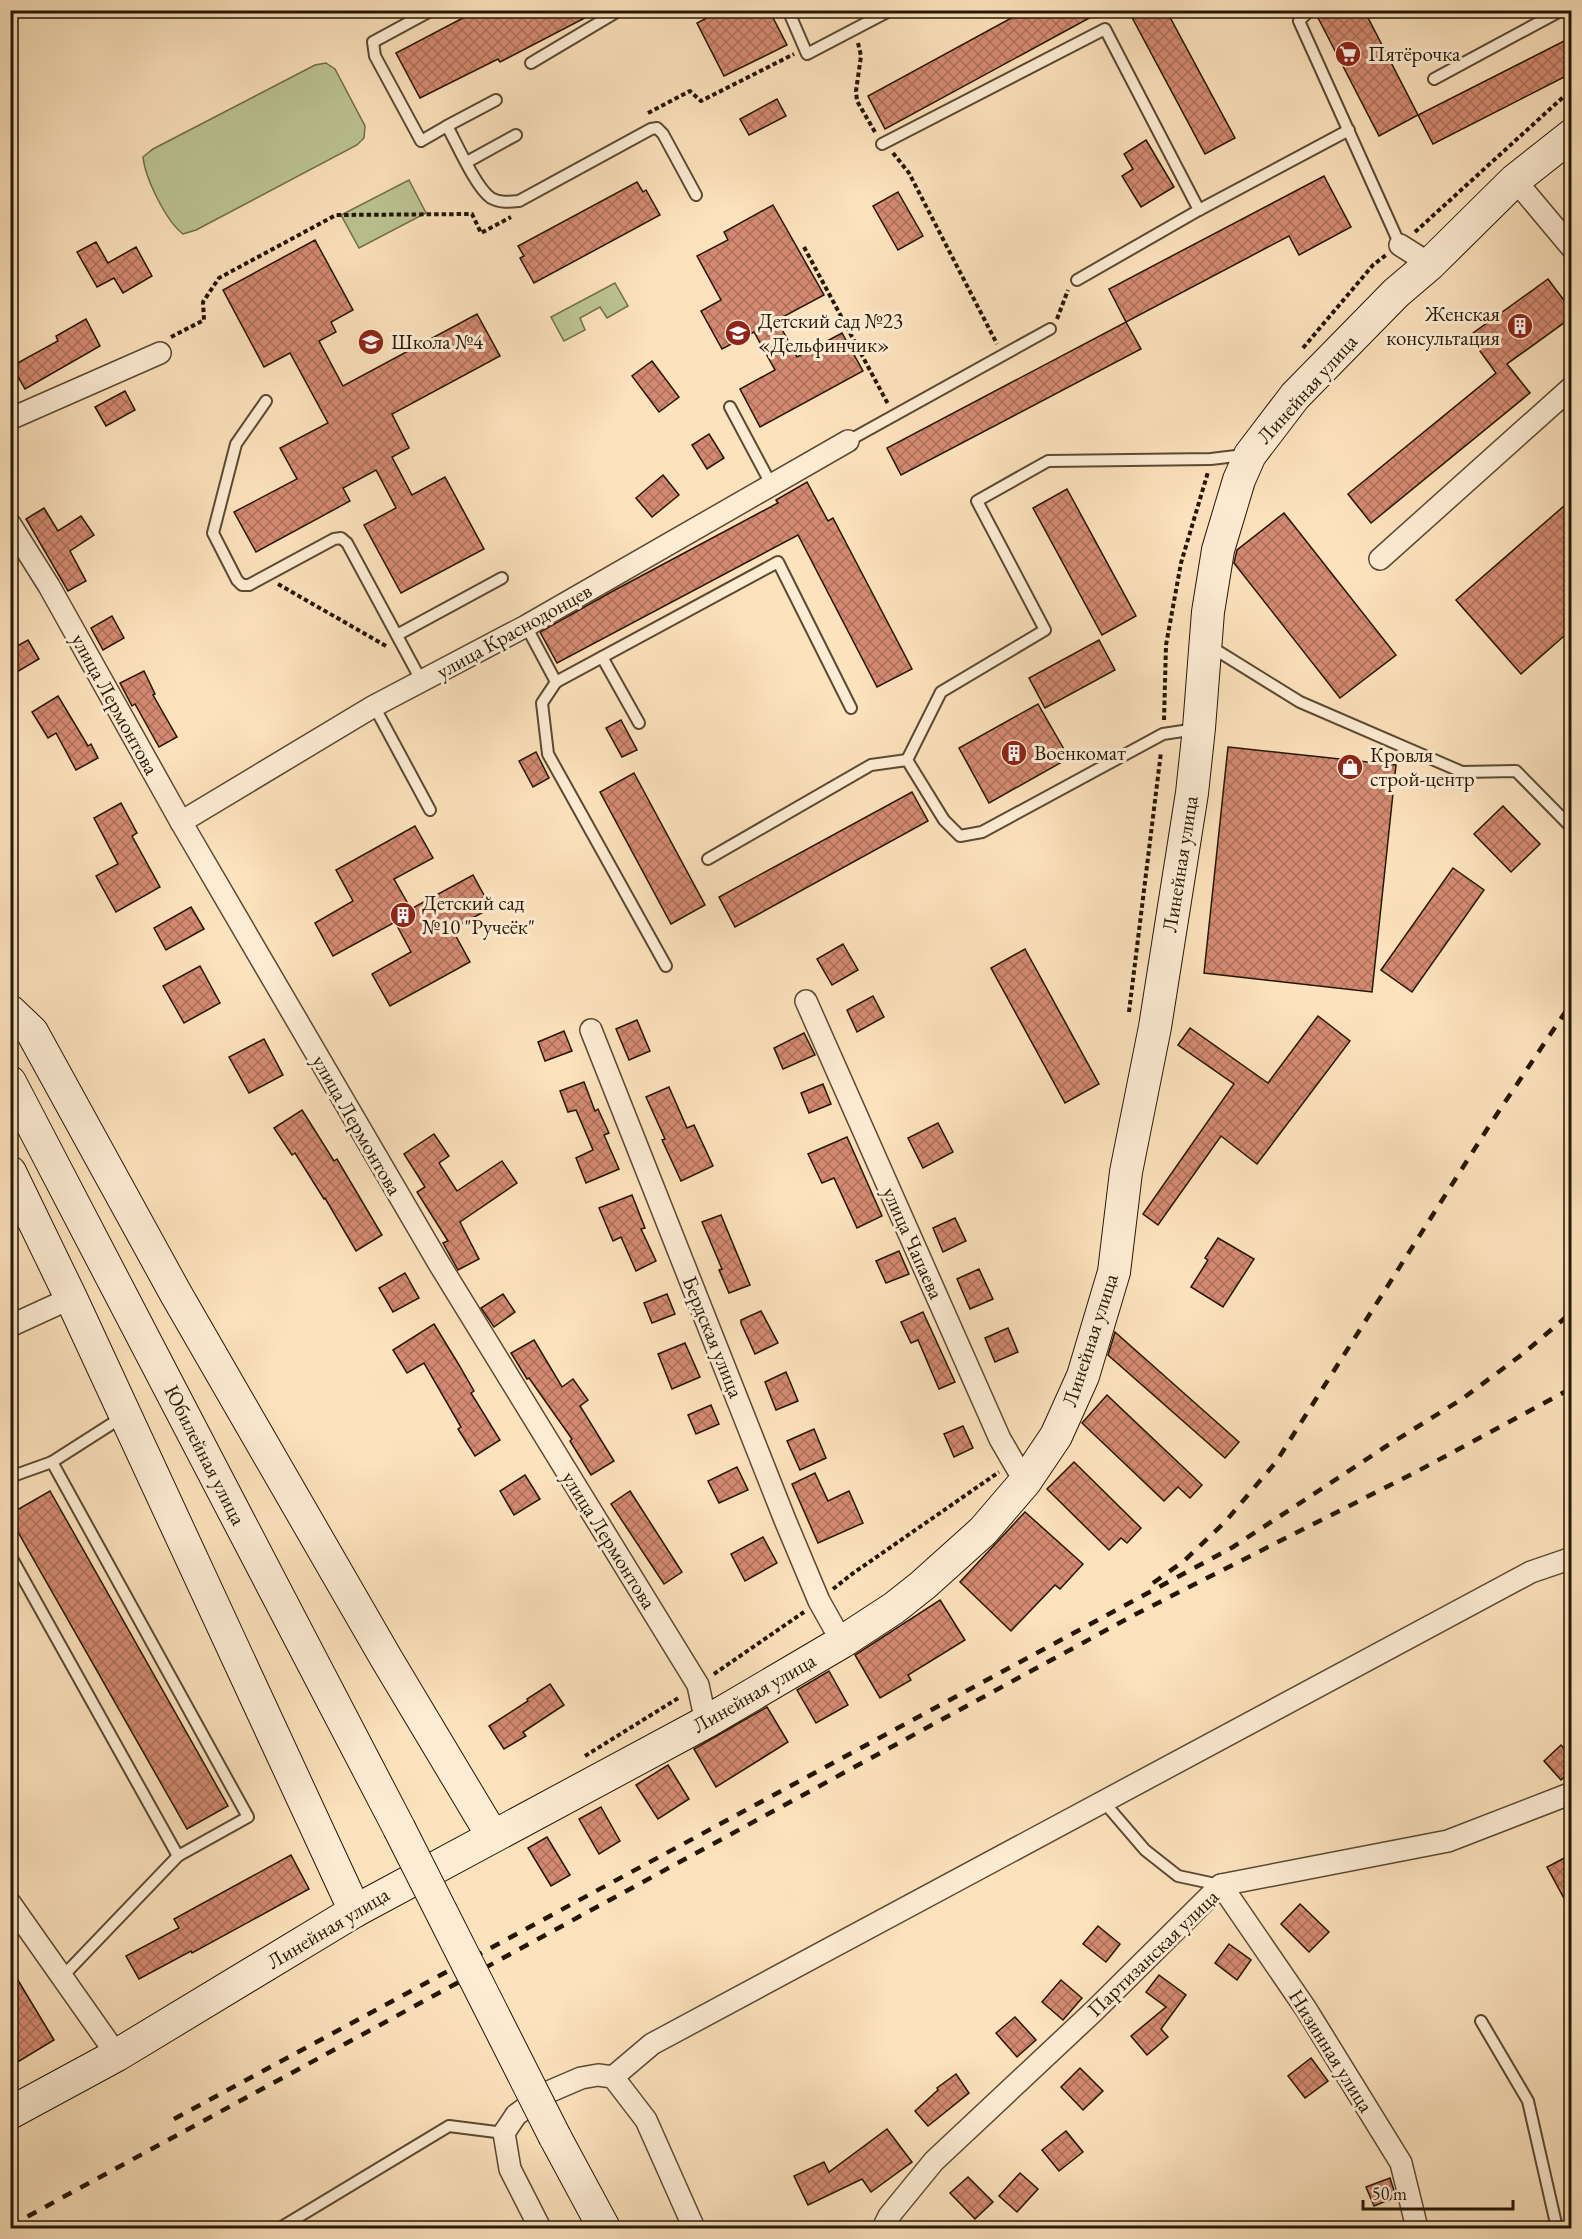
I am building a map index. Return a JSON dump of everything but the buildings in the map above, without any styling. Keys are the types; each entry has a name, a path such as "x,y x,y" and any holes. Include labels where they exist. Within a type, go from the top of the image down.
{"main road":[{"name":"Линейная улица","path":"10,2113 117,2055 355,1911 706,1722 842,1642 894,1608 923,1585 983,1531 1025,1482 1056,1436 1083,1376 1114,1272 1126,1172 1157,1015 1192,793 1208,612 1218,550 1239,480 1250,454 1295,396 1396,293 1430,264 1515,180 1572,135"},
{"path":"10,1011 32,1032 176,1294 386,1658 492,1836"},
{"name":"Юбилейная улица","path":"10,1082 399,1828 603,2229"},
{"path":"10,1172 71,1298 355,1911"}],"street":[{"path":"1515,180 1572,248"},
{"path":"1400,244 1430,264"},
{"path":"10,419 160,353"},
{"path":"1380,559 1572,387"},
{"name":"улица Краснодонцев","path":"181,822 374,706 526,626 848,441"},
{"name":"улица Лермонтова","path":"10,524 49,586 181,822 438,1262 698,1685 706,1722"},
{"name":"улица Чапаева","path":"806,1001 1000,1439 1025,1482"},
{"name":"Бердская улица","path":"591,1030 785,1520 819,1601 842,1642"},
{"path":"10,1326 71,1298"},
{"path":"613,2077 652,2044 1531,1572 1572,1558"},
{"name":"Партизанская улица","path":"883,2229 889,2216 934,2161 1094,2011 1221,1885 1448,1841 1572,1793"},
{"name":"Низинная улица","path":"1221,1885 1306,2009 1401,2163 1417,2229"},
{"path":"10,1903 117,2055"},
{"path":"540,2229 510,2169 504,2133 516,2115 546,2092 581,2078 598,2075 613,2077 646,2120 694,2229"}],"lane":[{"path":"432,10 373,42 375,56 421,141 496,100"},
{"path":"531,63 620,10"},
{"path":"788,10 807,54 891,10"},
{"path":"1310,10 1299,21 1400,244"},
{"path":"1434,79 1562,10"},
{"path":"882,144 1105,29 1199,210"},
{"path":"447,126 482,190 492,198 506,202 519,201 651,129 657,128 663,134 696,195"},
{"path":"1077,280 1199,210 1349,130"},
{"path":"467,162 516,135"},
{"path":"848,441 1050,329"},
{"path":"266,401 236,444 213,533 237,580 242,585 249,585 334,538 341,538 347,543 422,682"},
{"path":"730,406 772,486"},
{"path":"906,760 941,692 1046,630 977,501 1048,461 1211,459 1250,454"},
{"path":"666,966 548,754 542,704 556,682 778,562 851,708"},
{"path":"396,635 502,578"},
{"path":"526,626 556,682"},
{"path":"1206,643 1300,702 1462,772 1516,771 1572,828"},
{"path":"602,657 639,723"},
{"path":"374,706 430,810"},
{"path":"906,760 944,819 960,836 982,832 1163,734 1199,728"},
{"path":"708,859 871,765 906,760"},
{"path":"10,1477 52,1462 125,1416"},
{"path":"52,1462 248,1817 178,1856 63,1976"},
{"path":"10,1555 178,1856"},
{"path":"1103,1802 1145,1850 1178,1876 1221,1885"},
{"path":"1481,2021 1528,2102 1557,2229"},
{"path":"280,2229 449,2126 504,2133"}],"path":[{"path":"855,29 861,56 856,91 857,101 882,144 899,158 909,173 1003,355"},
{"path":"804,247 894,415"},
{"path":"1050,329 1055,325 1066,292 1077,280"},
{"path":"266,576 410,660"}],"green space":[{"path":"326,63 335,69 365,126 364,138 357,145 196,230 183,234 176,228 157,198 143,157 153,149 315,65"},
{"path":"409,180 426,213 359,248 341,215"},
{"path":"615,283 628,306 607,318 600,307 580,318 585,330 564,341 551,317"}],"railway":[{"path":"1153,1583 1184,1561 1225,1522 1276,1462 1491,1123 1572,1002"},
{"path":"174,2119 1233,1547 1462,1399 1524,1353 1572,1312"},
{"path":"10,2226 1136,1614 1416,1472 1572,1388"}],"place":[{"name":"Пятёрочка","path":"1348,54"},
{"name":"Женская консультация","path":"1520,326"},
{"name":"Детский сад №23 «Дельфинчик»","path":"738,333"},
{"name":"Школа №4","path":"371,342"},
{"name":"Военкомат","path":"1014,753"},
{"name":"Кровля строй-центр","path":"1350,767"},
{"name":"Детский сад №10 \"Ручеёк\"","path":"403,915"}]}
